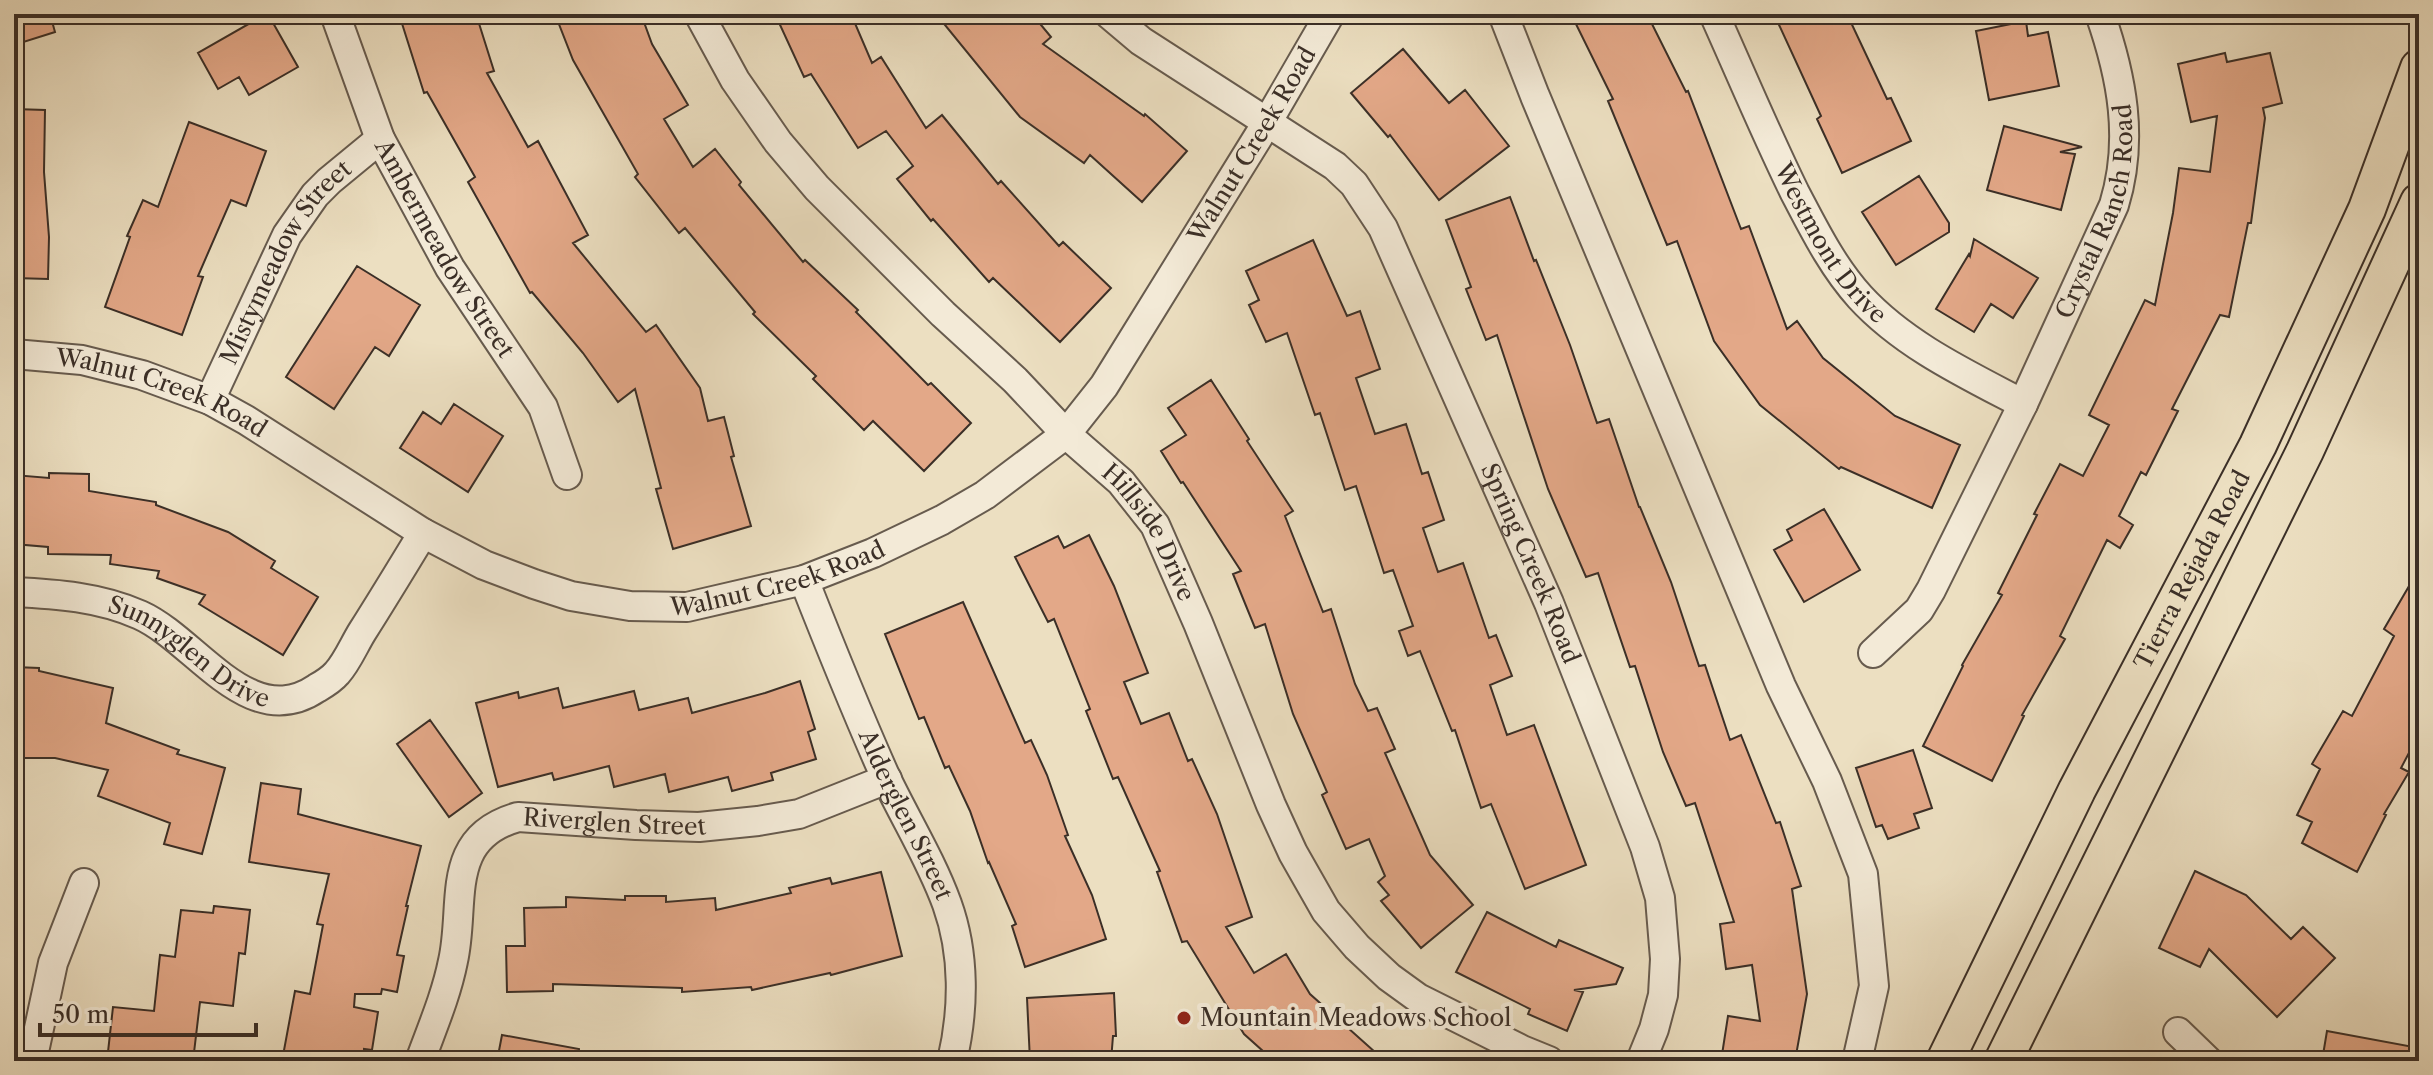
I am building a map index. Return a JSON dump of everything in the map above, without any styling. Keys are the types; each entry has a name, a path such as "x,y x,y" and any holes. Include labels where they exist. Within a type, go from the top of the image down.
{"main road":[{"name":"Tierra Rejada Road","path":"1945,1061 2077,790 2258,445 2367,209 2419,68"},
{"name":"Tierra Rejada Road","path":"2003,1061 2305,451 2419,202"}],"street":[{"name":"Ambermeadow Street","path":"335,14 380,139 450,268 543,407 567,475"},
{"name":"Hillside Drive","path":"699,14 735,80 778,142 817,188 943,314 1015,380 1066,434 1121,482 1155,525 1271,805 1293,853 1326,911 1357,947 1389,977 1418,998 1549,1061"},
{"name":"Spring Creek Road","path":"1109,14 1141,41 1268,121 1344,175 1367,201 1383,228 1566,646 1645,847 1660,898 1665,959 1663,995 1641,1061"},
{"name":"Walnut Creek Road","path":"14,354 82,360 142,375 210,400 423,533 484,565 571,596 630,606 687,607 804,580 873,553 942,520 985,495 1066,434 1104,386 1268,121 1330,14"},
{"path":"1503,14 1781,686 1827,781 1863,874 1874,986 1857,1061"},
{"name":"Westmont Drive","path":"1714,14 1777,157 1818,238 1841,274 1885,321 1909,339 2023,404"},
{"name":"Crystal Ranch Road","path":"2023,404 2114,205 2121,181 2125,115 2113,52 2100,14"},
{"name":"Mistymeadow Street","path":"210,400 287,235 315,195 380,139"},
{"path":"1873,653 1919,610 2023,404"},
{"name":"Sunnyglen Drive","path":"14,592 60,594 141,615 240,689 262,699 293,700 305,696 337,673 423,533"},
{"name":"Alderglen Street","path":"804,580 887,779 947,906 955,935 961,984 957,1039 952,1061"},
{"name":"Riverglen Street","path":"420,1061 449,980 456,948 459,885 471,847 505,820 518,817 699,827 758,821 799,814 887,779"},
{"path":"32,1061 53,963 84,883"},
{"path":"2178,1032 2208,1061"}],"building":[{"path":"14,14 50,14 55,32 14,45"},
{"path":"266,14 298,67 249,95 239,77 218,89 198,53"},
{"path":"399,14 476,14 494,71 487,73 528,147 538,141 588,235 573,243 646,332 656,325 700,388 708,421 724,417 734,456 731,457 751,526 673,549 656,489 661,488 635,389 618,402 583,353 530,293 468,182 475,177 427,92 424,93"},
{"path":"555,14 641,14 652,44 688,105 664,119 693,167 715,149 741,182 739,185 803,262 805,260 858,310 856,312 928,385 931,383 971,423 924,471 873,421 864,430 813,379 816,376 753,314 755,312 685,228 679,233 635,177 638,174 573,60"},
{"path":"775,14 851,14 872,63 881,57 926,128 942,115 998,184 1001,181 1059,246 1063,242 1111,288 1060,342 993,278 989,282 933,219 931,221 897,179 913,166 886,131 858,148 811,74 804,77"},
{"path":"936,14 1032,14 1051,37 1043,44 1145,114 1187,151 1142,202 1090,155 1084,163 1020,117"},
{"path":"1571,14 1647,14 1688,91 1741,229 1749,226 1787,329 1797,321 1823,358 1895,416 1960,445 1932,508 1841,467 1839,469 1760,405 1714,341 1677,241 1667,245 1608,101 1613,99"},
{"path":"1774,14 1847,14 1887,99 1891,98 1911,141 1842,173 1817,119 1821,116"},
{"path":"2026,21 2028,36 2048,32 2059,86 1989,100 1976,31"},
{"path":"1403,49 1449,103 1465,90 1509,146 1439,200 1390,135 1388,137 1351,93"},
{"path":"2225,53 2227,62 2270,53 2282,103 2263,108 2265,118 2251,223 2248,223 2229,317 2220,315 2172,409 2178,411 2146,475 2141,472 2119,516 2133,525 2120,548 2107,540 2060,636 2065,639 2022,715 1992,781 1923,746 1962,665 2002,595 1998,593 2060,464 2083,476 2109,425 2089,415 2145,300 2155,305 2179,168 2210,172 2217,116 2191,122 2178,64"},
{"path":"14,109 45,110 48,279 14,278"},
{"path":"189,122 266,151 246,206 231,200 198,276 203,277 182,335 105,307 130,237 127,236 143,200 158,207"},
{"path":"2004,126 2082,147 2060,152 2075,154 2061,210 1987,190"},
{"path":"1919,176 1949,223 1949,232 1896,265 1862,212"},
{"path":"1510,197 1570,345 1597,423 1609,419 1639,507 1671,582 1699,666 1705,665 1730,740 1741,735 1776,823 1780,822 1801,886 1792,889 1807,994 1795,1061 1721,1061 1728,1016 1760,1021 1752,965 1726,969 1720,924 1734,922 1695,803 1686,806 1663,752 1635,666 1630,667 1598,573 1586,577 1548,489 1497,335 1486,340 1466,289 1471,287 1446,220"},
{"path":"1974,239 2038,278 2013,318 1991,304 1974,332 1936,309 1970,256"},
{"path":"1313,240 1347,316 1360,311 1380,369 1356,378 1375,434 1406,424 1422,474 1428,472 1444,520 1423,528 1438,572 1463,563 1489,638 1496,635 1512,676 1490,685 1507,735 1534,725 1586,865 1525,889 1491,804 1481,808 1455,730 1452,731 1420,651 1408,656 1399,631 1413,626 1393,570 1384,573 1356,486 1345,490 1320,413 1315,415 1287,333 1266,342 1249,305 1259,300 1246,271"},
{"path":"357,266 420,305 389,356 375,347 334,409 286,377"},
{"path":"1211,380 1293,511 1285,516 1323,612 1331,609 1355,684 1368,711 1377,708 1395,749 1385,753 1430,855 1473,905 1421,948 1381,901 1389,895 1378,882 1385,876 1369,839 1346,849 1322,795 1327,792 1293,714 1265,624 1255,628 1233,574 1241,571 1161,451 1186,435 1168,408"},
{"path":"454,404 503,436 468,492 400,448 423,412 441,424"},
{"path":"49,473 89,474 89,491 156,502 156,505 228,532 275,561 271,568 318,597 283,655 199,604 205,595 157,578 159,571 110,564 111,555 48,554 48,547 14,544 14,475 49,478"},
{"path":"1824,509 1860,570 1804,602 1774,550 1792,540 1787,530"},
{"path":"1089,535 1114,586 1148,673 1124,682 1141,724 1169,713 1188,761 1192,759 1217,814 1252,917 1226,927 1254,973 1286,954 1310,994 1385,1061 1274,1061 1244,1034 1187,941 1182,942 1157,872 1160,871 1118,777 1113,779 1086,711 1090,709 1054,619 1048,622 1015,557 1058,536 1064,548"},
{"path":"2419,569 2419,734 2401,768 2409,772 2384,814 2357,872 2302,843 2312,822 2297,815 2320,769 2312,764 2343,711 2352,716 2394,636 2384,629"},
{"path":"963,602 1025,743 1031,740 1047,775 1068,835 1065,836 1092,895 1106,939 1025,967 1012,926 1016,924 988,863 970,811 949,766 945,768 924,717 919,719 885,634"},
{"path":"14,667 39,668 39,671 113,688 106,723 179,750 177,754 225,768 202,854 164,844 170,823 98,796 108,770 55,758 14,758"},
{"path":"800,681 815,729 808,732 816,759 771,773 773,780 732,791 728,777 669,792 665,774 614,787 609,766 554,780 552,773 498,787 476,703 518,692 519,698 558,688 563,708 634,691 639,710 688,698 692,713"},
{"path":"430,720 482,793 449,817 397,744"},
{"path":"1913,750 1932,808 1914,814 1919,828 1888,839 1882,825 1876,827 1856,768"},
{"path":"261,783 301,789 298,814 421,846 397,955 404,956 397,992 382,989 381,994 355,994 354,1007 378,1012 372,1050 364,1049 364,1061 282,1061 295,991 310,994 323,925 317,924 329,874 249,862"},
{"path":"2195,871 2246,895 2291,939 2303,927 2335,958 2277,1017 2209,949 2200,967 2159,948"},
{"path":"881,872 902,956 831,975 752,990 751,987 682,992 682,988 553,984 553,991 507,992 506,946 525,946 524,908 566,907 566,897 625,900 625,896 666,896 666,902 715,898 716,910 791,893 789,888 830,878 832,884"},
{"path":"214,906 250,910 245,954 239,953 233,1006 200,1002 193,1061 107,1061 113,1007 154,1011 160,955 175,957 181,910 213,913"},
{"path":"1487,912 1556,947 1559,940 1623,968 1616,984 1574,990 1583,992 1567,1031 1528,1014 1530,1009 1456,972"},
{"path":"1114,993 1116,1036 1113,1036 1111,1061 1030,1061 1027,998"},
{"path":"2327,1031 2419,1048 2419,1061 2322,1061"},
{"path":"502,1035 579,1049 578,1061 497,1061"}],"place":[{"name":"Mountain Meadows School","path":"1184,1018"}]}
